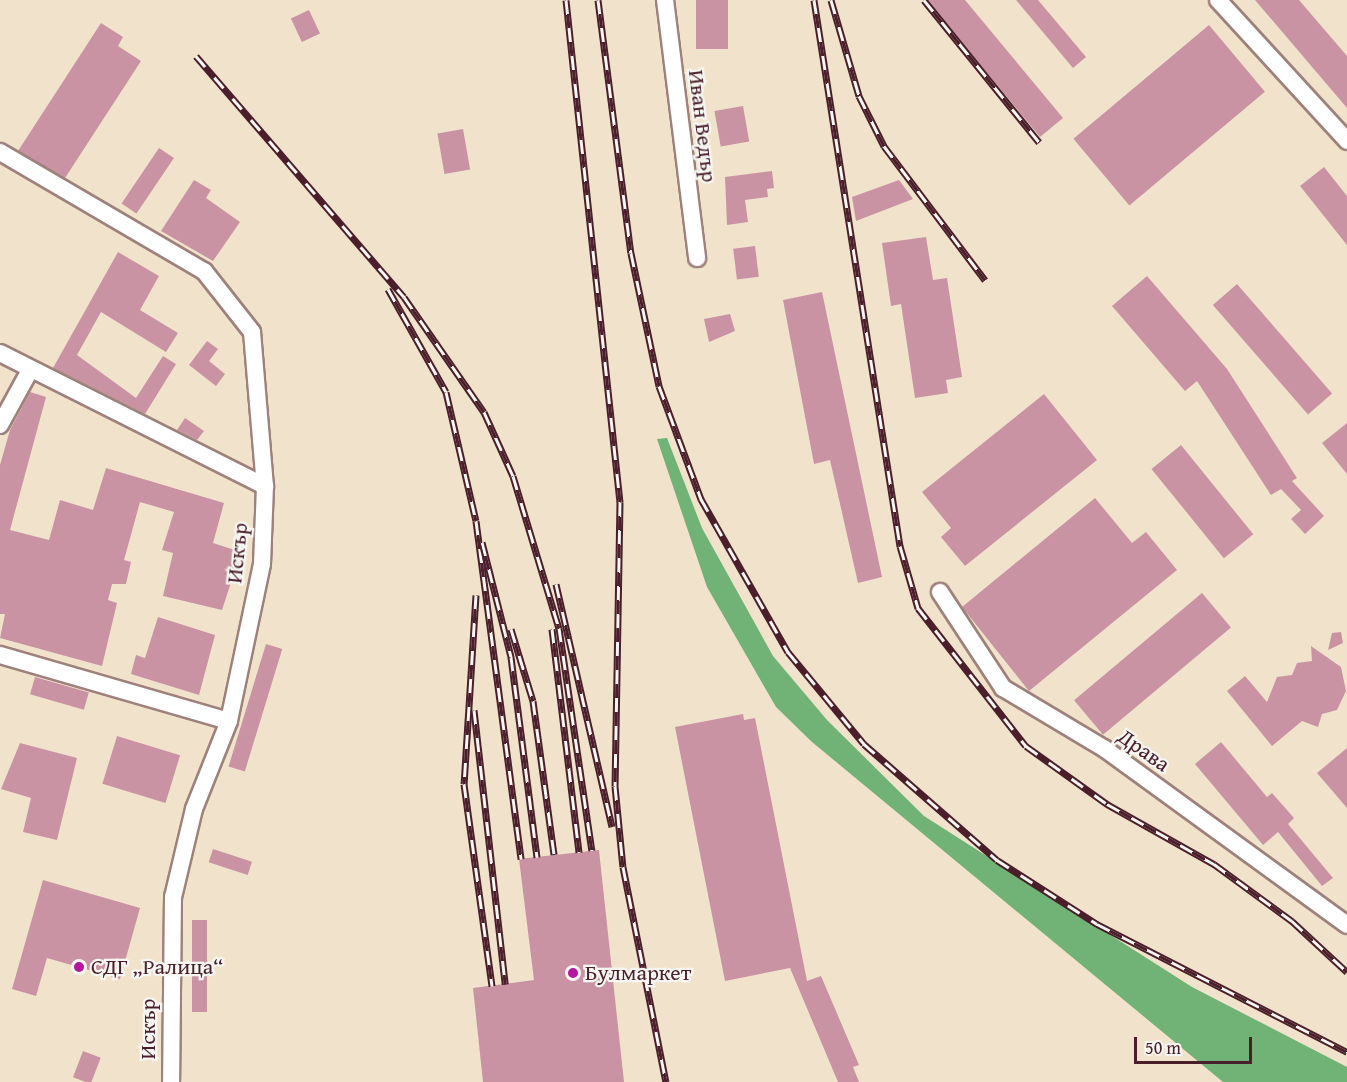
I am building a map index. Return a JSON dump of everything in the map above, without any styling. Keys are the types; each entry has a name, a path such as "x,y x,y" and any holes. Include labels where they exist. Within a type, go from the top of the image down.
{"street":[{"name":"Иван Ведър","path":"665,0 697,258"},
{"path":"1218,0 1347,141"},
{"name":"Искър","path":"0,152 204,271 235,304 252,332 265,486 262,564 229,721 194,808 173,897 171,1082"},
{"path":"0,353 30,372 265,486"},
{"path":"0,425 30,372"},
{"name":"Драва","path":"940,592 1002,688 1106,750 1347,925"},
{"path":"0,655 229,721"}],"green space":[{"path":"667,438 702,528 773,656 827,720 924,816 1192,987 1347,1067 1347,1082 1223,1082 812,742 776,707 707,587 657,439"}],"building":[{"path":"696,0 728,0 728,49 696,49"},
{"path":"927,0 965,0 1063,118 1040,137"},
{"path":"1016,0 1038,0 1086,57 1073,68"},
{"path":"1255,0 1299,0 1347,56 1347,108"},
{"path":"309,10 320,34 302,42 291,18"},
{"path":"101,23 123,37 118,46 141,61 65,178 18,151"},
{"path":"1209,25 1265,92 1129,205 1073,139"},
{"path":"743,106 749,141 721,146 714,111"},
{"path":"463,129 470,169 445,174 437,134"},
{"path":"159,148 174,158 136,214 122,204"},
{"path":"1324,167 1347,196 1347,245 1300,186"},
{"path":"772,171 774,188 767,189 768,197 745,200 748,222 727,225 725,177"},
{"path":"194,180 211,190 206,198 240,222 213,261 161,231"},
{"path":"899,180 913,199 856,221 852,197"},
{"path":"926,237 933,280 947,278 962,377 946,380 948,393 915,398 901,304 891,306 882,243"},
{"path":"755,246 759,277 737,279 733,249"},
{"path":"118,252 159,276 140,310 178,333 166,352 101,312 77,355 136,398 163,356 176,364 145,414 53,368"},
{"path":"1147,276 1227,369 1297,478 1292,481 1324,516 1305,534 1291,519 1301,510 1281,489 1271,495 1197,381 1185,391 1112,306"},
{"path":"1237,284 1332,393 1308,414 1213,305"},
{"path":"822,292 882,577 858,583 830,460 814,464 783,300"},
{"path":"730,314 735,331 709,342 704,319"},
{"path":"207,341 218,349 209,361 225,374 216,386 189,365"},
{"path":"30,392 46,397 10,530 49,540 60,500 93,510 106,468 224,503 213,543 241,552 222,610 163,596 173,553 162,550 174,512 140,502 124,560 131,562 126,584 112,584 108,600 117,603 102,666 0,638 5,614 0,614 0,465 10,430"},
{"path":"1044,394 1097,460 965,566 941,537 951,528 922,492"},
{"path":"185,418 204,431 197,440 177,430"},
{"path":"1347,423 1347,474 1322,443"},
{"path":"1181,445 1253,534 1224,558 1151,469"},
{"path":"1095,498 1132,543 1146,532 1177,570 1029,691 962,607"},
{"path":"1202,593 1231,627 1103,735 1074,700"},
{"path":"158,617 215,635 199,695 131,674 136,655 145,658"},
{"path":"1341,632 1343,643 1328,650 1332,633"},
{"path":"266,644 282,649 245,771 229,766"},
{"path":"1311,646 1341,667 1346,691 1337,710 1322,714 1318,727 1302,721 1272,746 1227,691 1245,676 1267,702 1277,677 1292,675 1297,663 1312,661"},
{"path":"35,677 89,692 84,710 30,694"},
{"path":"743,714 744,720 755,718 807,981 821,976 859,1065 853,1067 859,1082 838,1082 790,968 725,981 675,727"},
{"path":"117,736 180,755 165,803 102,784"},
{"path":"1221,742 1267,797 1272,793 1294,818 1288,824 1333,878 1322,886 1278,832 1263,845 1195,764"},
{"path":"20,743 77,758 57,840 23,832 31,798 1,789"},
{"path":"1347,748 1347,808 1317,773"},
{"path":"213,849 252,862 248,875 209,862"},
{"name":"Булмаркет","path":"599,850 624,1082 483,1082 473,988 534,980 519,859"},
{"path":"43,880 140,908 120,979 47,958 36,996 12,989"},
{"path":"192,920 207,920 207,1012 192,1012"},
{"path":"83,1051 101,1058 91,1082 73,1077"}],"railway":[{"path":"566,0 620,502 615,786 623,867 666,1082"},
{"path":"598,0 631,253 659,386 701,499 788,652 864,744 997,860 1097,924 1347,1052"},
{"path":"814,0 900,546 918,608 1026,746 1107,804 1214,864 1292,921 1347,972"},
{"path":"831,0 859,96 884,146 985,280"},
{"path":"924,0 1039,142"},
{"path":"196,56 404,297 484,412 513,476 559,628 592,851"},
{"path":"388,289 446,392 476,521 521,859"},
{"path":"482,542 511,657 537,857"},
{"path":"556,584 612,827"},
{"path":"476,595 464,784 492,986"},
{"path":"511,629 533,701 554,855"},
{"path":"552,629 579,852"},
{"path":"474,710 505,984"}],"place":[{"name":"СДГ „Ралица“","path":"79,967"},
{"name":"Булмаркет","path":"573,973"}]}
